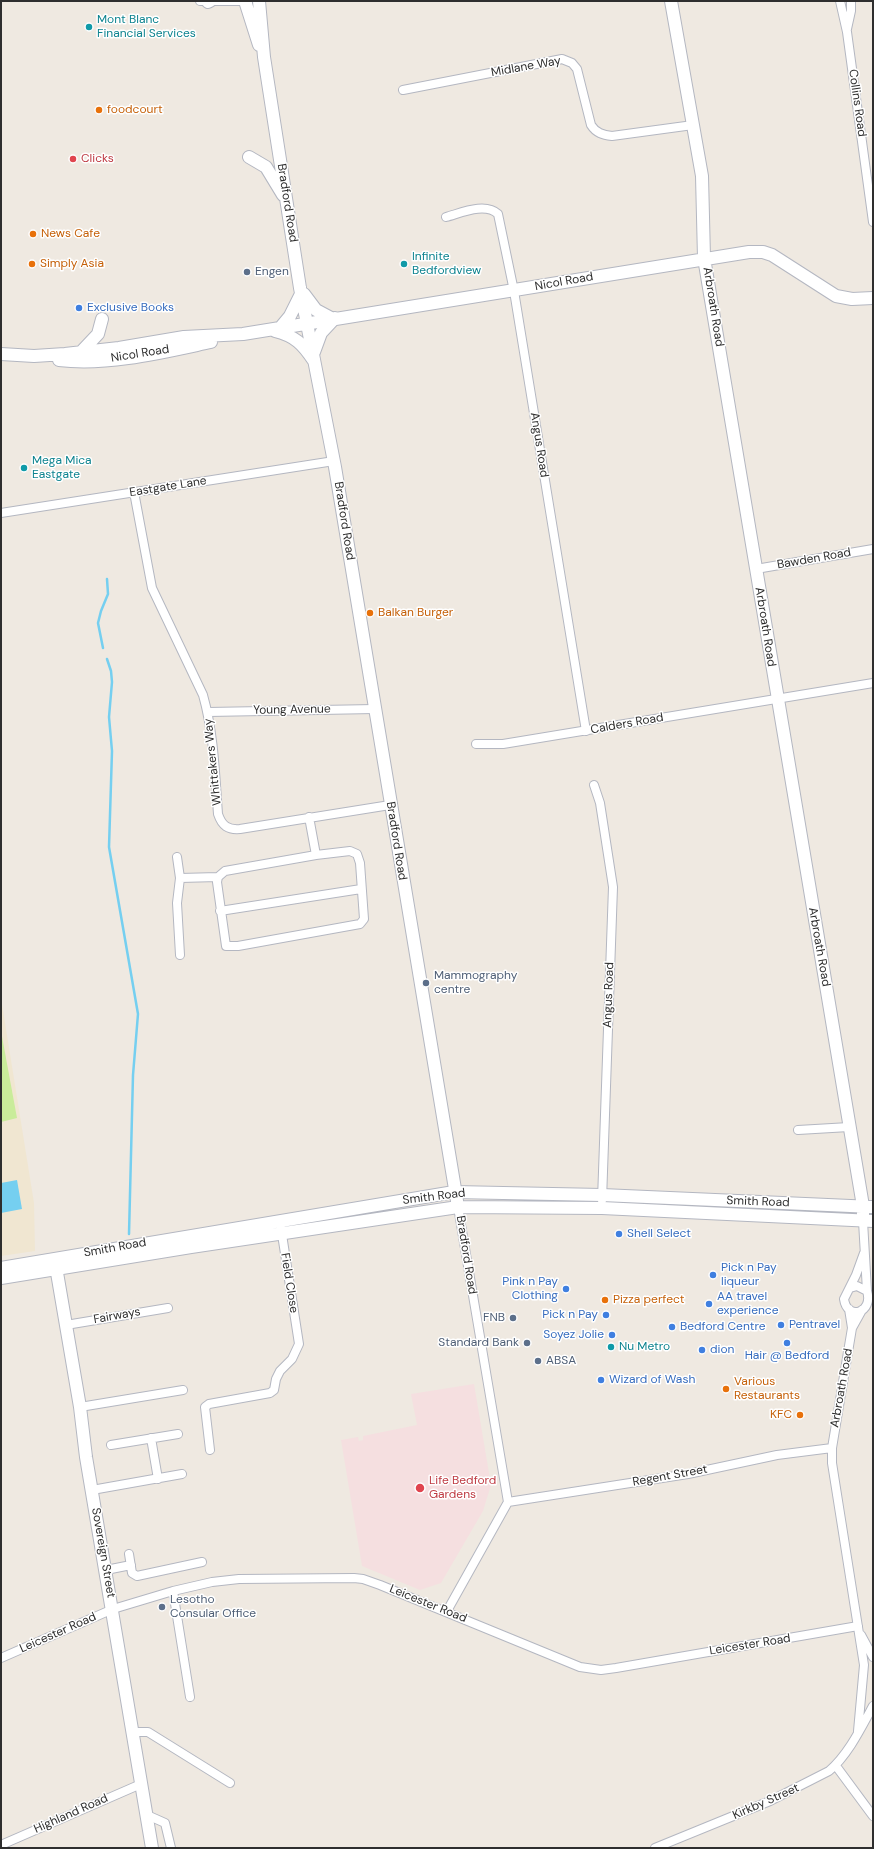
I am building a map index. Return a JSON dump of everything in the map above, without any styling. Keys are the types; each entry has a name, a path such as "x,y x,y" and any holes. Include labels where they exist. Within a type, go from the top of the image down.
{"street":[{"path":"206,1 246,1"},
{"name":"Bradford Road","path":"246,1 254,32 264,57"},
{"name":"Bradford Road","path":"259,1 264,57 301,291 334,461 376,709 390,805 454,1192 458,1207 508,1502"},
{"name":"Arbroath Road","path":"671,1 702,181 704,258 849,1127 868,1207 868,1221 864,1253 867,1291"},
{"path":"840,1 847,32"},
{"path":"847,32 851,11 851,1"},
{"name":"Collins Road","path":"847,32 873,222"},
{"name":"Midlane Way","path":"403,90 562,59 572,63 577,69 591,125 599,134 612,136 693,125"},
{"path":"249,157 266,167 287,203"},
{"name":"Angus Road","path":"446,217 483,208 498,214 514,291 586,731"},
{"name":"Nicol Road","path":"1,354 34,356 81,362 120,359 200,344 243,334 333,318 514,291 704,258 749,252 764,252 780,260 836,296 852,299 873,298"},
{"path":"301,291 312,306 333,318 321,333 315,359 298,340 275,329 290,316 301,291"},
{"path":"81,352 98,334 102,319"},
{"name":"Nicol Road","path":"34,356 119,348 184,338 243,334"},
{"name":"Eastgate Lane","path":"1,513 334,461"},
{"name":"Whittakers Way","path":"134,492 152,588 203,695 208,712 212,734 218,814 224,825 232,830 390,805"},
{"name":"Bawden Road","path":"756,569 873,549"},
{"name":"Calders Road","path":"476,744 503,744 873,683"},
{"name":"Young Avenue","path":"208,712 376,709"},
{"name":"Angus Road","path":"594,785 600,803 613,887 602,1208"},
{"path":"309,817 316,854"},
{"path":"180,878 218,877 225,871 316,854 350,851 357,854 360,863 360,889 364,919 360,924 238,946 226,946 220,911 217,882 218,877"},
{"path":"177,857 180,878 176,903 180,955"},
{"path":"220,911 360,889"},
{"path":"798,1130 849,1127"},
{"name":"Smith Road","path":"1,1278 56,1264 280,1222 454,1192 602,1195 868,1207"},
{"name":"Smith Road","path":"1,1268 56,1264 191,1247 458,1207 602,1208 868,1221"},
{"name":"Field Close","path":"210,1450 205,1407 209,1404 270,1393 274,1390 276,1379 280,1371 292,1360 299,1344 280,1222"},
{"name":"Arbroath Road","path":"850,1288 864,1253"},
{"name":"Sovereign Street","path":"56,1264 152,1848"},
{"path":"857,1286 867,1291 869,1301 868,1305 862,1310 855,1312 849,1309 844,1303 844,1298 850,1288 857,1286"},
{"name":"Fairways","path":"66,1325 168,1308"},
{"name":"Arbroath Road","path":"832,1448 852,1328 849,1309"},
{"name":"Arbroath Road","path":"852,1328 862,1310"},
{"path":"80,1407 183,1390"},
{"path":"111,1445 178,1434"},
{"path":"151,1438 158,1479"},
{"name":"Regent Street","path":"508,1502 688,1474 777,1455 832,1448"},
{"name":"Kirkby Street","path":"832,1448 832,1463 864,1665 858,1731"},
{"path":"92,1490 182,1474"},
{"path":"447,1611 508,1502"},
{"path":"129,1554 133,1575 139,1576 202,1562"},
{"path":"106,1570 131,1565"},
{"name":"Leicester Road","path":"1,1658 113,1609 173,1591 230,1579 354,1578 371,1582 447,1611 570,1663 589,1669 601,1670 859,1628"},
{"path":"173,1591 190,1698"},
{"name":"Kirkby Street","path":"859,1628 873,1657"},
{"path":"864,1665 873,1660"},
{"path":"862,1697 873,1702"},
{"name":"Kirkby Street","path":"656,1848 770,1801 814,1780 836,1766 873,1706"},
{"path":"133,1732 148,1732 230,1783"},
{"path":"836,1766 873,1816"},
{"name":"Highland Road","path":"1,1845 141,1784"},
{"path":"147,1815 165,1823 171,1848"}],"shaded area":[{"path":"1,998 34,1203 35,1251 1,1256"},
{"name":"Life Bedford Gardens","path":"474,1384 491,1485 483,1511 441,1583 420,1590 362,1566 341,1440 358,1437 359,1441 363,1440 363,1436 417,1425 411,1394"}],"green space":[{"path":"1,1031 17,1118 1,1122"}],"water":[{"path":"17,1180 22,1209 1,1213 1,1183"}],"waterway":[{"path":"103,648 98,623 108,594 107,579"},
{"path":"107,659 111,671 112,682 109,717 112,751 109,847 138,1014 133,1075 129,1234"}],"place":[{"name":"Mont Blanc Financial Services","path":"89,27"},
{"name":"foodcourt","path":"99,110"},
{"name":"Clicks","path":"73,159"},
{"name":"News Cafe","path":"33,234"},
{"name":"Simply Asia","path":"32,264"},
{"name":"Infinite Bedfordview","path":"404,264"},
{"name":"Engen","path":"247,272"},
{"name":"Exclusive Books","path":"79,308"},
{"name":"Mega Mica Eastgate","path":"24,468"},
{"name":"Balkan Burger","path":"370,613"},
{"name":"Mammography centre","path":"426,983"},
{"name":"Shell Select","path":"619,1234"},
{"name":"Pick n Pay liqueur","path":"713,1275"},
{"name":"Pink n Pay Clothing","path":"566,1289"},
{"name":"Pizza perfect","path":"605,1300"},
{"name":"AA travel experience","path":"709,1304"},
{"name":"Pick n Pay","path":"606,1315"},
{"name":"FNB","path":"513,1318"},
{"name":"Pentravel","path":"781,1325"},
{"name":"Bedford Centre","path":"672,1327"},
{"name":"Soyez Jolie","path":"612,1335"},
{"name":"Standard Bank","path":"527,1343"},
{"name":"Hair @ Bedford","path":"787,1343"},
{"name":"Nu Metro","path":"611,1347"},
{"name":"dion","path":"702,1350"},
{"name":"ABSA","path":"538,1361"},
{"name":"Wizard of Wash","path":"601,1380"},
{"name":"Various Restaurants","path":"726,1389"},
{"name":"KFC","path":"800,1415"},
{"name":"Life Bedford Gardens","path":"420,1488"},
{"name":"Lesotho Consular Office","path":"162,1607"}]}
